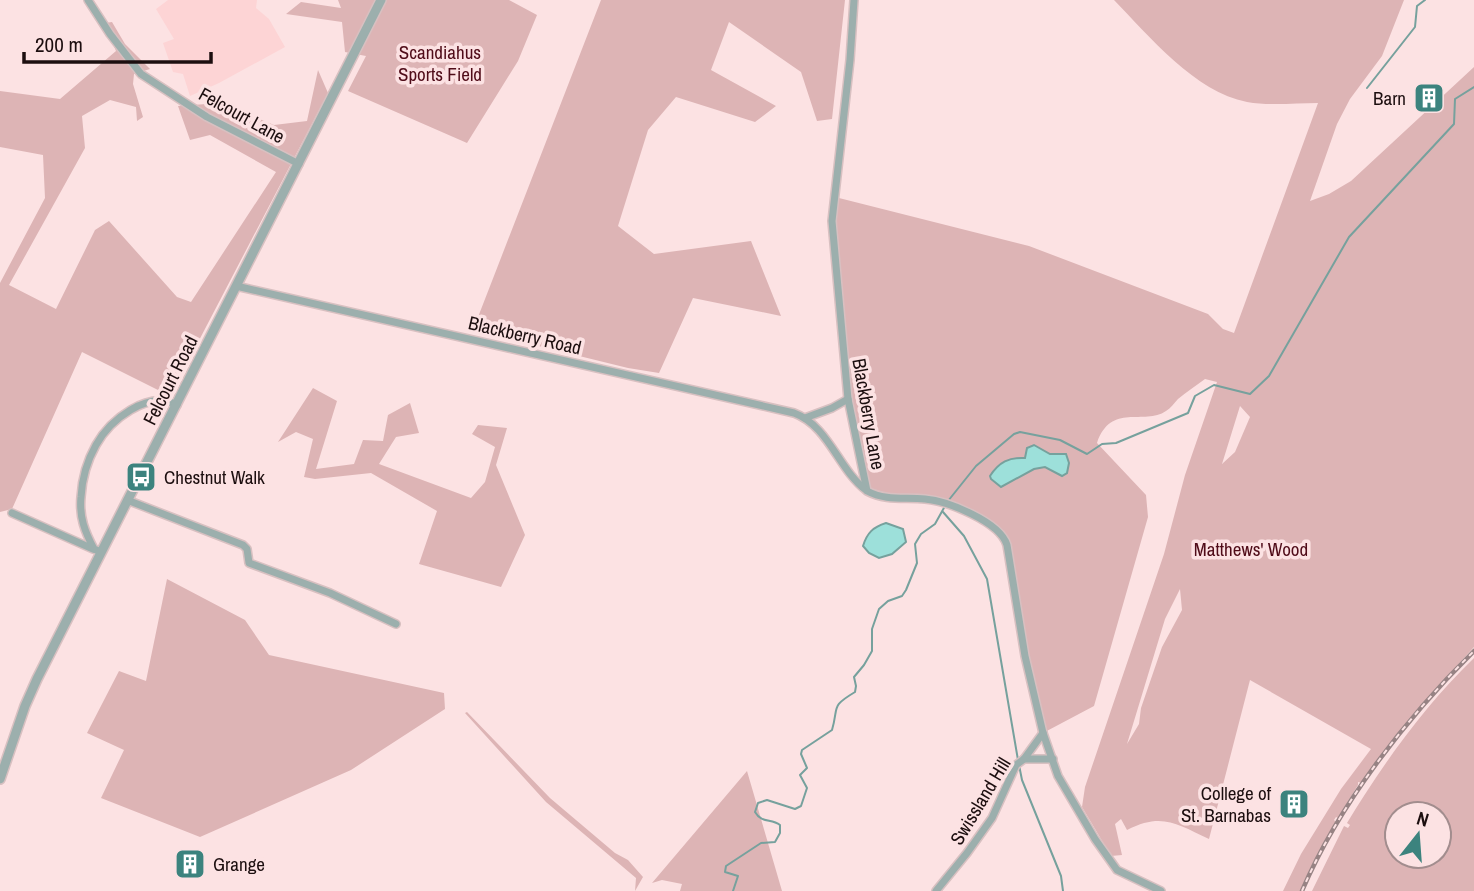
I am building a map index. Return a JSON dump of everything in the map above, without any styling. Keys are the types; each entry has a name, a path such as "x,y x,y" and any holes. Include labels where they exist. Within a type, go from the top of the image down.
{"street":[{"name":"Felcourt Lane","path":"88,0 141,74 208,117 299,164"},
{"name":"Felcourt Road","path":"0,779 25,706 98,550 177,405 381,0"},
{"name":"Blackberry Lane","path":"854,0 832,221 848,400 867,491 889,499 925,499 943,503 1002,533 1007,545 1025,656 1043,733 1058,776 1076,809 1117,870 1161,891"},
{"name":"Blackberry Road","path":"236,286 790,412 805,418 823,435 853,478 867,491"},
{"path":"805,418 848,400"},
{"path":"98,550 83,529 80,498 84,474 97,443 124,415 135,408 156,401 177,405"},
{"path":"127,500 243,545 247,549 249,563 328,592 396,624"},
{"path":"12,513 98,550"},
{"name":"Swissland Hill","path":"936,891 992,818 1016,765 1024,759 1043,733"},
{"name":"Swissland Hill","path":"1024,759 1054,759"}],"shaded area":[{"path":"168,0 257,0 256,8 269,19 285,47 190,96 183,74 173,72 163,43 174,39 156,9"}],"green space":[{"name":"Scandiahus Sports Field","path":"338,0 509,0 537,15 518,61 467,143 348,91 366,56 345,52 342,22 286,14 301,2 341,8"},
{"path":"601,0 845,0 832,119 817,121 801,72 729,22 711,70 776,106 755,122 676,97 648,130 618,226 654,254 751,241 781,316 693,298 659,373 628,368 473,330"},
{"name":"Matthews' Wood","path":"1114,0 1404,0 1382,56 1350,99 1337,124 1310,201 1351,181 1474,67 1474,647 1414,713 1362,783 1358,782 1338,818 1334,820 1336,822 1300,891 1283,891 1301,854 1341,789 1371,749 1250,680 1209,839 1178,825 1160,821 1127,830 1121,819 1115,824 1122,855 1111,856 1082,807 1085,787 1164,554 1185,475 1217,382 1205,379 1166,411 1148,417 1119,419 1103,430 1097,443 1146,495 1148,517 1094,706 1043,733 1007,545 998,530 943,503 867,491 848,399 832,221 835,197 1029,246 1208,314 1223,329 1234,333 1318,103 1247,102 1209,87 1174,61","holes":["1240,406 1250,417 1235,452 1222,464","1180,589 1182,610 1162,647 1141,708 1139,724 1127,744 1165,619"]},
{"path":"112,22 125,44 150,69 134,74 133,84 143,117 137,121 136,107 110,100 82,116 85,148 9,285 56,309 95,230 109,221 177,297 191,302 276,172 210,135 190,140 178,106 221,103 274,125 307,121 318,70 328,93 170,396 82,352 12,509 0,512 0,283 45,198 43,155 0,147 0,91 60,99 116,51 105,23"},
{"path":"313,388 337,401 316,469 354,464 363,440 383,441 388,415 410,403 419,433 396,437 379,464 471,498 485,482 495,447 472,434 478,425 507,428 496,465 525,535 501,587 419,564 437,511 371,473 315,479 304,477 313,439 296,432 278,442"},
{"path":"167,579 245,620 269,655 444,693 445,709 351,770 200,837 101,798 124,750 87,733 119,671 146,681"},
{"path":"1474,658 1474,891 1312,891 1344,826 1348,828 1350,825 1347,823 1375,779 1421,716"},
{"path":"467,712 550,798 615,853 628,860 643,877 635,891 636,878 546,802 465,713"},
{"path":"747,771 782,891 680,891 682,884 662,880 652,883"}],"water":[{"path":"1034,445 1050,454 1066,454 1069,463 1067,473 1062,476 1045,467 1034,469 1001,487 991,479 990,476 997,467 1014,458 1025,458 1027,448"},
{"path":"886,523 903,529 906,542 892,554 879,558 863,546 871,531"}],"waterway":[{"path":"1367,88 1415,27 1417,6 1425,0"},
{"path":"948,501 976,466 1014,434 1020,432 1060,440 1087,454 1102,444 1116,443 1188,413 1195,396 1214,385 1250,394 1269,376 1349,237 1454,124 1455,99 1474,87"},
{"path":"733,891 738,876 725,872 726,866 761,843 775,842 780,833 780,825 764,820 755,812 758,803 767,800 795,809 801,806 807,788 800,775 807,768 802,750 832,730 839,704 855,692 854,677 872,651 872,629 879,609 888,601 902,596 906,590 917,563 915,544 921,534 935,524 945,506"},
{"path":"943,512 964,536 987,579 1018,760"},
{"path":"1019,765 1022,780 1061,876 1063,891"}],"railway":[{"path":"1302,891 1335,826 1377,763 1424,704 1474,651"}],"place":[{"name":"Barn","path":"1429,98"},
{"name":"Chestnut Walk","path":"141,477"},
{"name":"College of St. Barnabas","path":"1294,804"},
{"name":"Grange","path":"190,864"}]}
